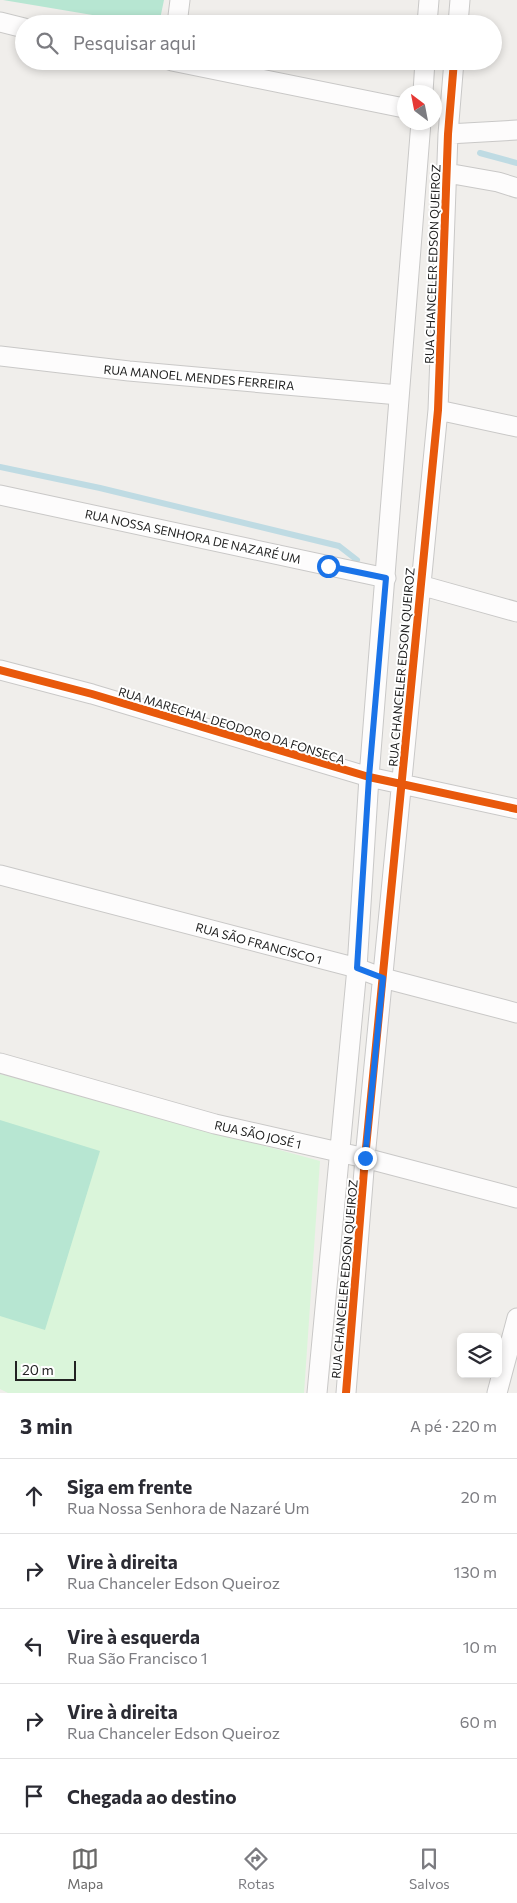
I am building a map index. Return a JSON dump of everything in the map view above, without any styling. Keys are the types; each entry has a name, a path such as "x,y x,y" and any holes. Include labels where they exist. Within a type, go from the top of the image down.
{"street":[{"path":"178,15 180,0"},
{"path":"428,15 429,0"},
{"path":"459,15 460,0"},
{"path":"0,22 15,26"},
{"path":"216,70 397,107"},
{"path":"423,85 424,70"},
{"name":"RUA CHANCELER EDSON QUEIROZ","path":"346,1393 365,1158 438,410 448,134 453,70"},
{"name":"RUA CHANCELER EDSON QUEIROZ","path":"317,1393 338,1152 357,968 369,777 420,130"},
{"path":"448,134 517,130"},
{"path":"447,173 498,182 517,188"},
{"name":"RUA MANOEL MENDES FERREIRA","path":"0,356 129,371 399,395"},
{"path":"438,410 517,427"},
{"name":"RUA NOSSA SENHORA DE NAZARÉ UM","path":"0,495 386,578"},
{"path":"420,585 517,612"},
{"name":"RUA MARECHAL DEODORO DA FONSECA","path":"0,670 92,694 369,777 517,809"},
{"name":"RUA SÃO FRANCISCO 1","path":"0,875 357,968 383,978 517,1014"},
{"name":"RUA SÃO JOSÉ 1","path":"0,1064 215,1124 365,1158 517,1198"},
{"path":"497,1393 517,1318"}],"green space":[{"path":"3,0 164,0 161,15 92,15"},
{"path":"0,1074 320,1161 304,1393 8,1393 0,1389"},
{"path":"0,1120 100,1151 45,1330 0,1316"}],"waterway":[{"path":"480,153 517,163"},
{"path":"0,467 100,488 339,546 357,560"}],"cycle path":[{"path":"346,1393 365,1158 438,410 448,134 453,70"},
{"path":"0,670 92,694 369,777 517,809"}],"route":[{"path":"328,566 386,578 369,777 357,968 383,978 365,1158"}]}
